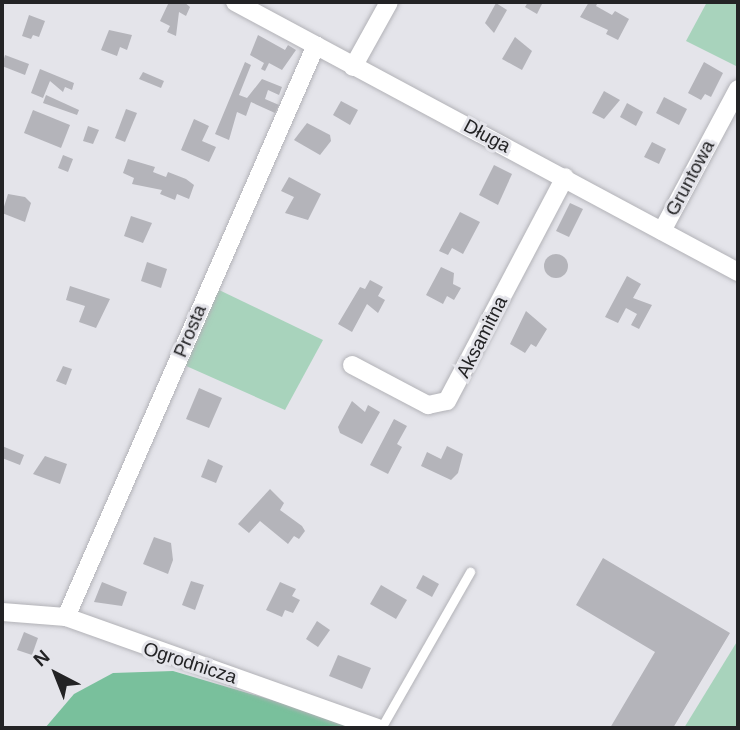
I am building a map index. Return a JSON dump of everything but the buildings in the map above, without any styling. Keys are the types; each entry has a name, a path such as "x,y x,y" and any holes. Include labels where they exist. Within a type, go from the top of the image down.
{"street":[{"name":"Długa","path":"235,2 738,272"},
{"path":"354,67 389,2"},
{"name":"Prosta","path":"66,617 316,45"},
{"name":"Gruntowa","path":"662,231 738,89"},
{"name":"Aksamitna","path":"352,365 428,405 447,401 565,177"},
{"name":"Ogrodnicza","path":"2,612 66,617 76,625 379,728"}],"lane":[{"path":"379,728 470,572"}],"green space":[{"path":"707,2 738,2 738,67 686,41"},
{"path":"217,289 323,340 285,410 184,365"},
{"path":"738,640 738,728 684,728"},
{"path":"173,671 360,728 45,728 74,694 113,673"}]}
